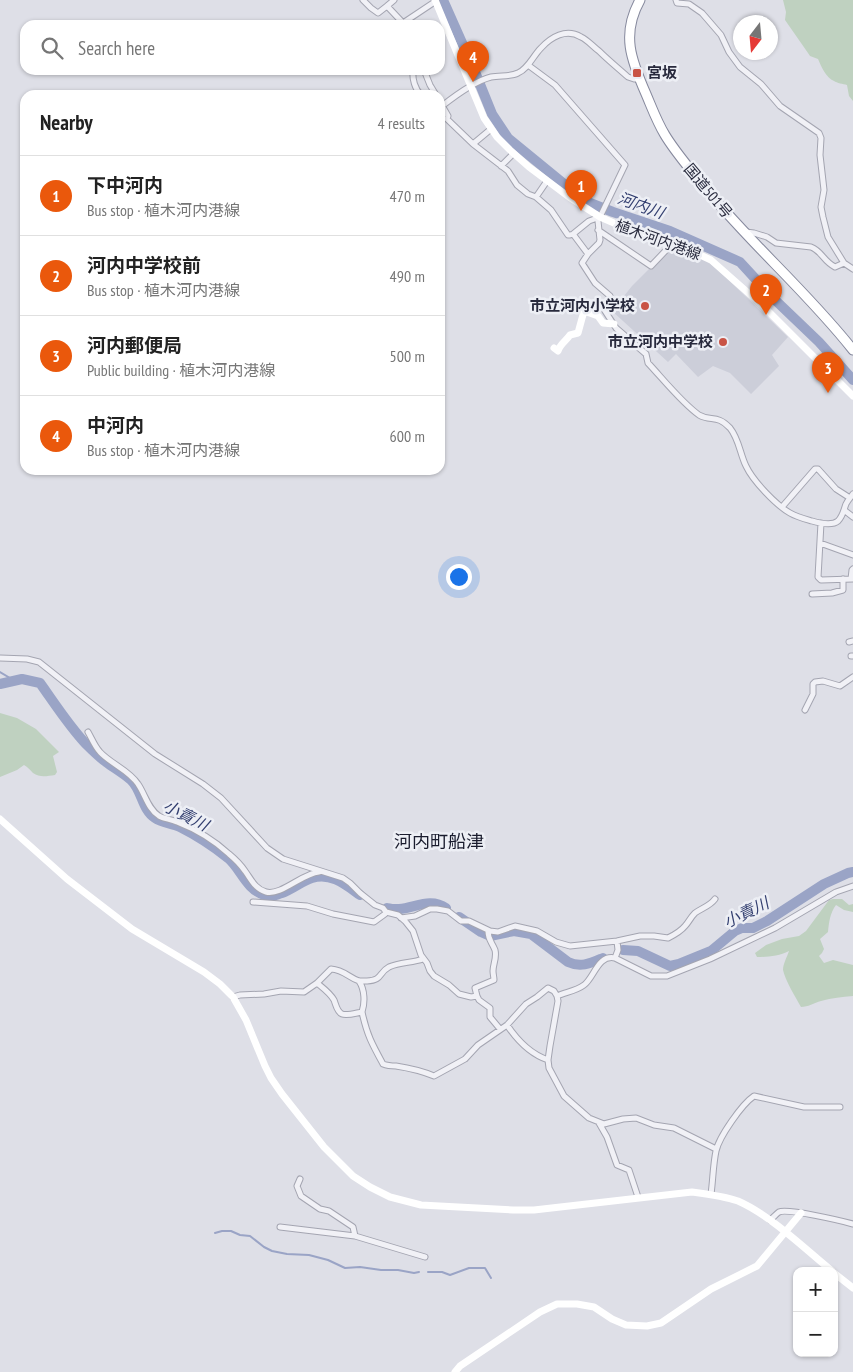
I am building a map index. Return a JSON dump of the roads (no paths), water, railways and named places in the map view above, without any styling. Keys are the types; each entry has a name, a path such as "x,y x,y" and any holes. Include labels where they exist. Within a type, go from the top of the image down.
{"highway":[{"name":"国道501号","path":"640,0 634,10 629,31 629,45 639,79 665,136 716,202 829,320 853,350"}],"street":[{"path":"363,0 378,13 394,0"},
{"path":"676,0 677,3 689,4 702,13 722,35 728,52 740,67 760,84 780,106 819,133 822,138 820,155 824,190 821,207 823,217 828,237 844,263 853,269"},
{"path":"408,20 436,1"},
{"name":"植木河内港線","path":"436,1 444,20"},
{"path":"388,6 399,20"},
{"name":"植木河内港線","path":"445,23 484,118 497,137 514,154 568,197 600,216 630,230 700,254 712,260 763,306 853,396"},
{"path":"445,102 472,85 489,78 520,73 537,52 552,38 571,33 582,37 628,76 639,79"},
{"path":"528,65 555,84 625,165 598,221 599,243 582,263 595,283 610,296 612,300 605,311 616,328 646,354 648,363 688,406 702,416 720,419 728,426 735,435 745,464 754,480 782,507 790,513 805,520 821,523 836,522 839,520 846,503 852,496 836,488 815,468 782,507"},
{"path":"412,75 417,90"},
{"path":"426,75 433,90"},
{"path":"445,111 448,116 447,119 473,144 508,171 517,185 528,194 536,197 551,210 568,235 573,234 589,221 600,216"},
{"path":"473,144 491,129"},
{"path":"501,166 514,154"},
{"path":"536,197 547,181"},
{"path":"598,230 651,266 672,244"},
{"path":"744,232 767,236 776,243 811,247 819,252 828,264 835,266 844,263"},
{"path":"573,234 588,254"},
{"path":"554,348 558,351 560,344 566,341 570,335 578,333 584,311 598,316 603,323 614,324"},
{"path":"844,510 853,517"},
{"path":"821,523 818,577 821,580 852,579 853,569"},
{"path":"820,543 853,555"},
{"path":"812,594 832,593 843,590 843,579"},
{"path":"0,658 27,659 40,662 155,754 203,784 221,798 267,848 275,854 283,859 343,878 386,912 401,918 413,931 423,959 434,976 459,994 470,997 477,996"},
{"path":"805,710 813,694 813,684 815,682 823,681 840,686 853,678"},
{"path":"88,732 100,752 131,776 138,784 152,810 158,816 190,827 222,848 244,869 253,883 266,892 274,894 306,875 324,872"},
{"path":"0,819 39,855 102,907 148,940 204,972 220,984 233,997 246,1020 271,1078 282,1094 338,1162 370,1187 398,1200 421,1205 513,1210 534,1210 692,1192 711,1194 737,1201 753,1209 770,1220 827,1267"},
{"path":"557,996 585,985 605,959 610,957 651,976 667,976 710,959 774,928 836,892 853,886"},
{"path":"274,894 277,905"},
{"path":"401,918 415,916 430,909 437,909 448,911 488,933 498,932 515,926 537,931 556,942 570,946 617,941 640,936 668,938 684,928 697,912 715,899"},
{"path":"254,902 307,906 333,914 374,922 386,914 386,912"},
{"path":"488,933 495,950 494,980 475,988 479,1000 490,1008 490,1017 500,1029"},
{"path":"615,958 618,950 617,941"},
{"path":"233,997 281,991 304,992 317,983 331,969 339,970 359,980 374,981 388,968 398,964 414,963 423,959"},
{"path":"359,980 362,986 364,1006 362,1012 367,1033 384,1064 386,1066 396,1066 424,1072 434,1076 465,1059 478,1044 507,1025 526,1004 537,998 548,988 554,991 558,1001 548,1060 549,1068 564,1096 589,1118 599,1123 604,1124 636,1118 654,1125 674,1128 716,1149"},
{"path":"317,983 334,999 341,1014 362,1012"},
{"path":"507,1025 516,1038 528,1049 537,1056 548,1060"},
{"path":"711,1194 716,1149 747,1100 754,1096 804,1107 840,1107"},
{"path":"599,1123 607,1137 618,1165 629,1170 638,1197"},
{"path":"300,1180 297,1186 301,1196 320,1209 328,1211 354,1226 355,1236"},
{"path":"770,1220 778,1212 782,1211 853,1224"},
{"path":"455,1372 460,1366 540,1312 557,1304 582,1304 594,1307 626,1325 647,1326 661,1323 710,1289 757,1266 801,1213"},
{"path":"280,1227 355,1236 425,1257"},
{"path":"838,1276 853,1288"}],"waterway":[{"name":"河内川","path":"443,0 492,114 508,138 585,201 670,231 740,262 772,297 819,342 853,380"},
{"path":"0,672 15,681"},
{"name":"小責川","path":"0,684 22,679 40,683 86,744 135,784 147,810 151,814 158,820 186,830 216,849 233,863 248,884 258,892 266,896 273,896 308,879 326,877 338,881 360,895"},
{"name":"小責川","path":"623,950 638,951 670,966 679,964 711,951 735,931 742,928 753,928 824,884 853,872"},
{"name":"小責川","path":"387,908 399,909 428,903 434,903 446,908"},
{"name":"小責川","path":"459,917 490,936 514,931 531,934 573,964 586,964 603,958"},
{"path":"215,1233 231,1231 240,1235 250,1236 272,1251 309,1255 328,1260 345,1268 360,1267 419,1272"},
{"path":"428,1272 442,1272 450,1275 469,1268 485,1268 491,1278"}],"place":[{"name":"宮坂","path":"637,73"},
{"name":"中河内","path":"473,82"},
{"name":"下中河内","path":"581,211"},
{"name":"市立河内小学校","path":"645,306"},
{"name":"河内中学校前","path":"766,315"},
{"name":"市立河内中学校","path":"723,342"},
{"name":"河内郵便局","path":"828,393"}],"district":[{"name":"河内町船津","path":"439,842"}]}
